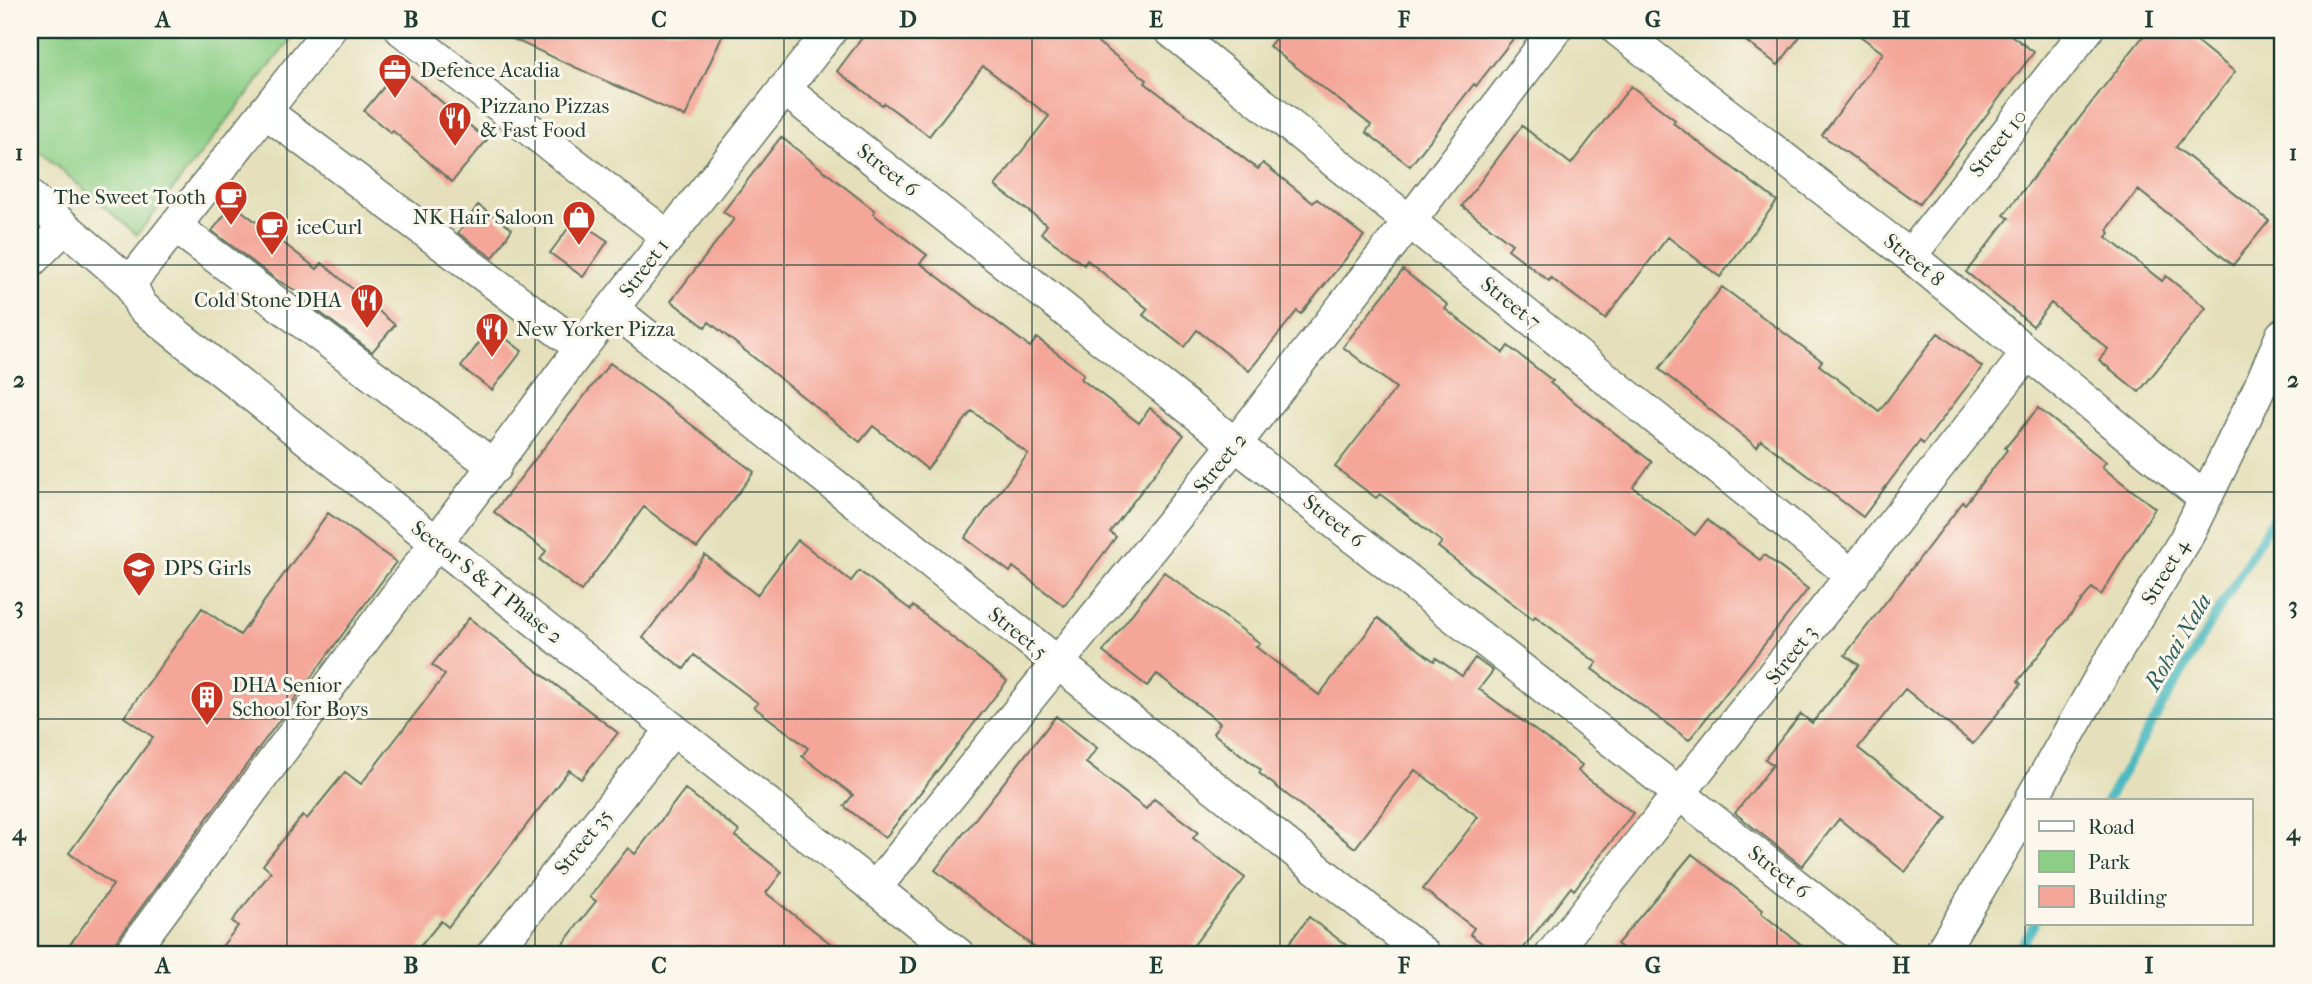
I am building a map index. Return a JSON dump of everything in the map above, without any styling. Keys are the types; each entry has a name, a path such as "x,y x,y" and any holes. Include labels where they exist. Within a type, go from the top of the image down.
{"street":[{"path":"130,283 330,30"},
{"path":"403,30 667,236"},
{"name":"Street 1","path":"130,954 581,348 831,30"},
{"name":"Street 7","path":"1170,30 1853,576"},
{"name":"Street 2","path":"876,888 1236,443 1555,30"},
{"name":"Street 8","path":"1618,30 1910,256 2204,498"},
{"name":"Street 10","path":"1910,256 2079,33"},
{"name":"Street 6","path":"784,89 1883,954"},
{"path":"266,112 581,348"},
{"name":"Sector S & T Phase 2","path":"30,197 130,283 141,306 958,954"},
{"path":"30,262 65,227"},
{"path":"176,227 495,467"},
{"name":"Street 5","path":"613,309 1424,954"},
{"name":"Street 4","path":"2032,799 2103,673 2185,540 2259,389 2282,335"},
{"name":"Street 3","path":"1552,954 2028,353"},
{"name":"Street 35","path":"493,954 673,729"},
{"path":"1940,954 2025,811"}],"green space":[{"path":"30,30 298,30 137,235 30,143"}],"building":[{"path":"493,30 725,30 685,117"},
{"path":"868,30 1104,30 1096,41 1147,80 1145,83 1258,169 1263,163 1313,203 1317,199 1364,236 1301,314 1297,311 1249,371 1197,330 1184,347 1143,315 1148,309 1087,260 1084,265 1041,233 1047,225 995,186 1049,116 983,66 929,136 837,71"},
{"path":"1282,30 1520,30 1410,166 1366,132 1371,125 1269,46"},
{"path":"1731,30 1805,30 1778,65"},
{"path":"1852,30 2004,30 2034,52 1919,204 1822,135 1883,53"},
{"path":"2148,30 2182,30 2235,72 2176,147 2269,221 2233,265 2138,190 2107,230 2110,233 2106,237 2162,281 2166,276 2206,308 2139,392 2099,360 2108,349 2051,303 2033,326 1966,272 2009,218 2004,215"},
{"path":"400,67 487,140 452,182 393,131 391,133 364,111"},
{"path":"1631,86 1675,120 1673,123 1777,201 1720,277 1668,237 1605,319 1508,249 1512,244 1462,206 1522,126 1571,164"},
{"path":"781,137 927,255 920,263 1030,347 1037,338 1084,374 1081,379 1139,423 1150,408 1184,435 1110,532 1116,537 1064,606 1013,567 1010,572 965,538 1028,454 972,411 927,469 873,426 860,442 709,322 705,327 671,301 734,219 723,212"},
{"path":"233,204 317,269 322,263 395,325 372,352 297,295 300,293 277,280 212,231"},
{"path":"478,205 512,229 493,258 458,233"},
{"name":"NK Hair Saloon","path":"575,219 608,241 583,277 550,253"},
{"path":"1403,270 1448,305 1445,309 1503,353 1508,346 1553,381 1550,383 1652,462 1633,487 1695,535 1707,520 1760,560 1764,555 1808,589 1689,740 1592,669 1597,663 1535,616 1533,619 1438,547 1442,542 1380,494 1376,498 1335,467 1396,388 1343,347"},
{"path":"1722,287 1822,361 1819,365 1879,411 1938,333 1982,367 1923,444 1920,441 1863,517 1761,440 1757,447 1659,369"},
{"name":"New Yorker Pizza","path":"491,327 522,351 492,390 461,367"},
{"path":"610,363 754,472 697,548 644,507 581,591 540,560 546,551 494,512"},
{"path":"2038,408 2106,462 2102,467 2155,508 2101,595 2092,588 2018,681 2021,684 1973,744 1905,689 1858,748 1947,818 1905,872 1839,819 1802,866 1735,813 1773,765 1765,759 1801,714 1812,723 1859,665 1845,655"},
{"name":"DHA Senior School for Boys","path":"328,513 396,562 115,943 112,954 63,954 113,885 69,853 153,737 124,717 202,608 240,635"},
{"path":"798,540 851,581 859,571 911,610 913,606 1007,681 885,838 844,806 853,795 802,756 808,748 754,707 758,703 694,655 684,669 643,638 705,555 757,595"},
{"path":"1164,572 1260,643 1256,647 1319,695 1378,618 1434,661 1436,658 1462,676 1475,658 1493,671 1479,689 1582,765 1578,771 1633,813 1574,890 1571,887 1519,954 1496,954 1470,934 1474,928 1423,889 1478,817 1415,770 1355,848 1259,773 1261,770 1213,733 1220,723 1157,674 1147,686 1103,652"},
{"path":"469,618 618,733 581,779 569,770 448,927 441,921 414,954 216,954 238,926 232,921 271,872 263,865 303,815 307,819 345,772 361,784 445,675 432,665"},
{"path":"1056,716 1097,748 1086,763 1146,809 1154,799 1198,832 1193,838 1245,878 1187,954 1043,954 935,870"},
{"path":"685,789 739,831 735,836 782,872 766,893 844,954 555,954 596,901 590,897 628,848 635,854"},
{"path":"1692,854 1813,954 1630,954 1617,944"},
{"path":"1309,917 1358,954 1281,954"}],"waterway":[{"name":"Rohai Nala","path":"2108,799 2282,503"},
{"name":"Rohai Nala","path":"2016,954 2034,925"}],"place":[{"name":"Defence Acadia","path":"395,100"},
{"name":"Pizzano Pizzas & Fast Food","path":"455,148"},
{"name":"The Sweet Tooth","path":"231,227"},
{"name":"NK Hair Saloon","path":"579,247"},
{"name":"iceCurl","path":"272,257"},
{"name":"Cold Stone DHA","path":"367,330"},
{"name":"New Yorker Pizza","path":"492,359"},
{"name":"DPS Girls","path":"139,598"},
{"name":"DHA Senior School for Boys","path":"207,727"}]}
